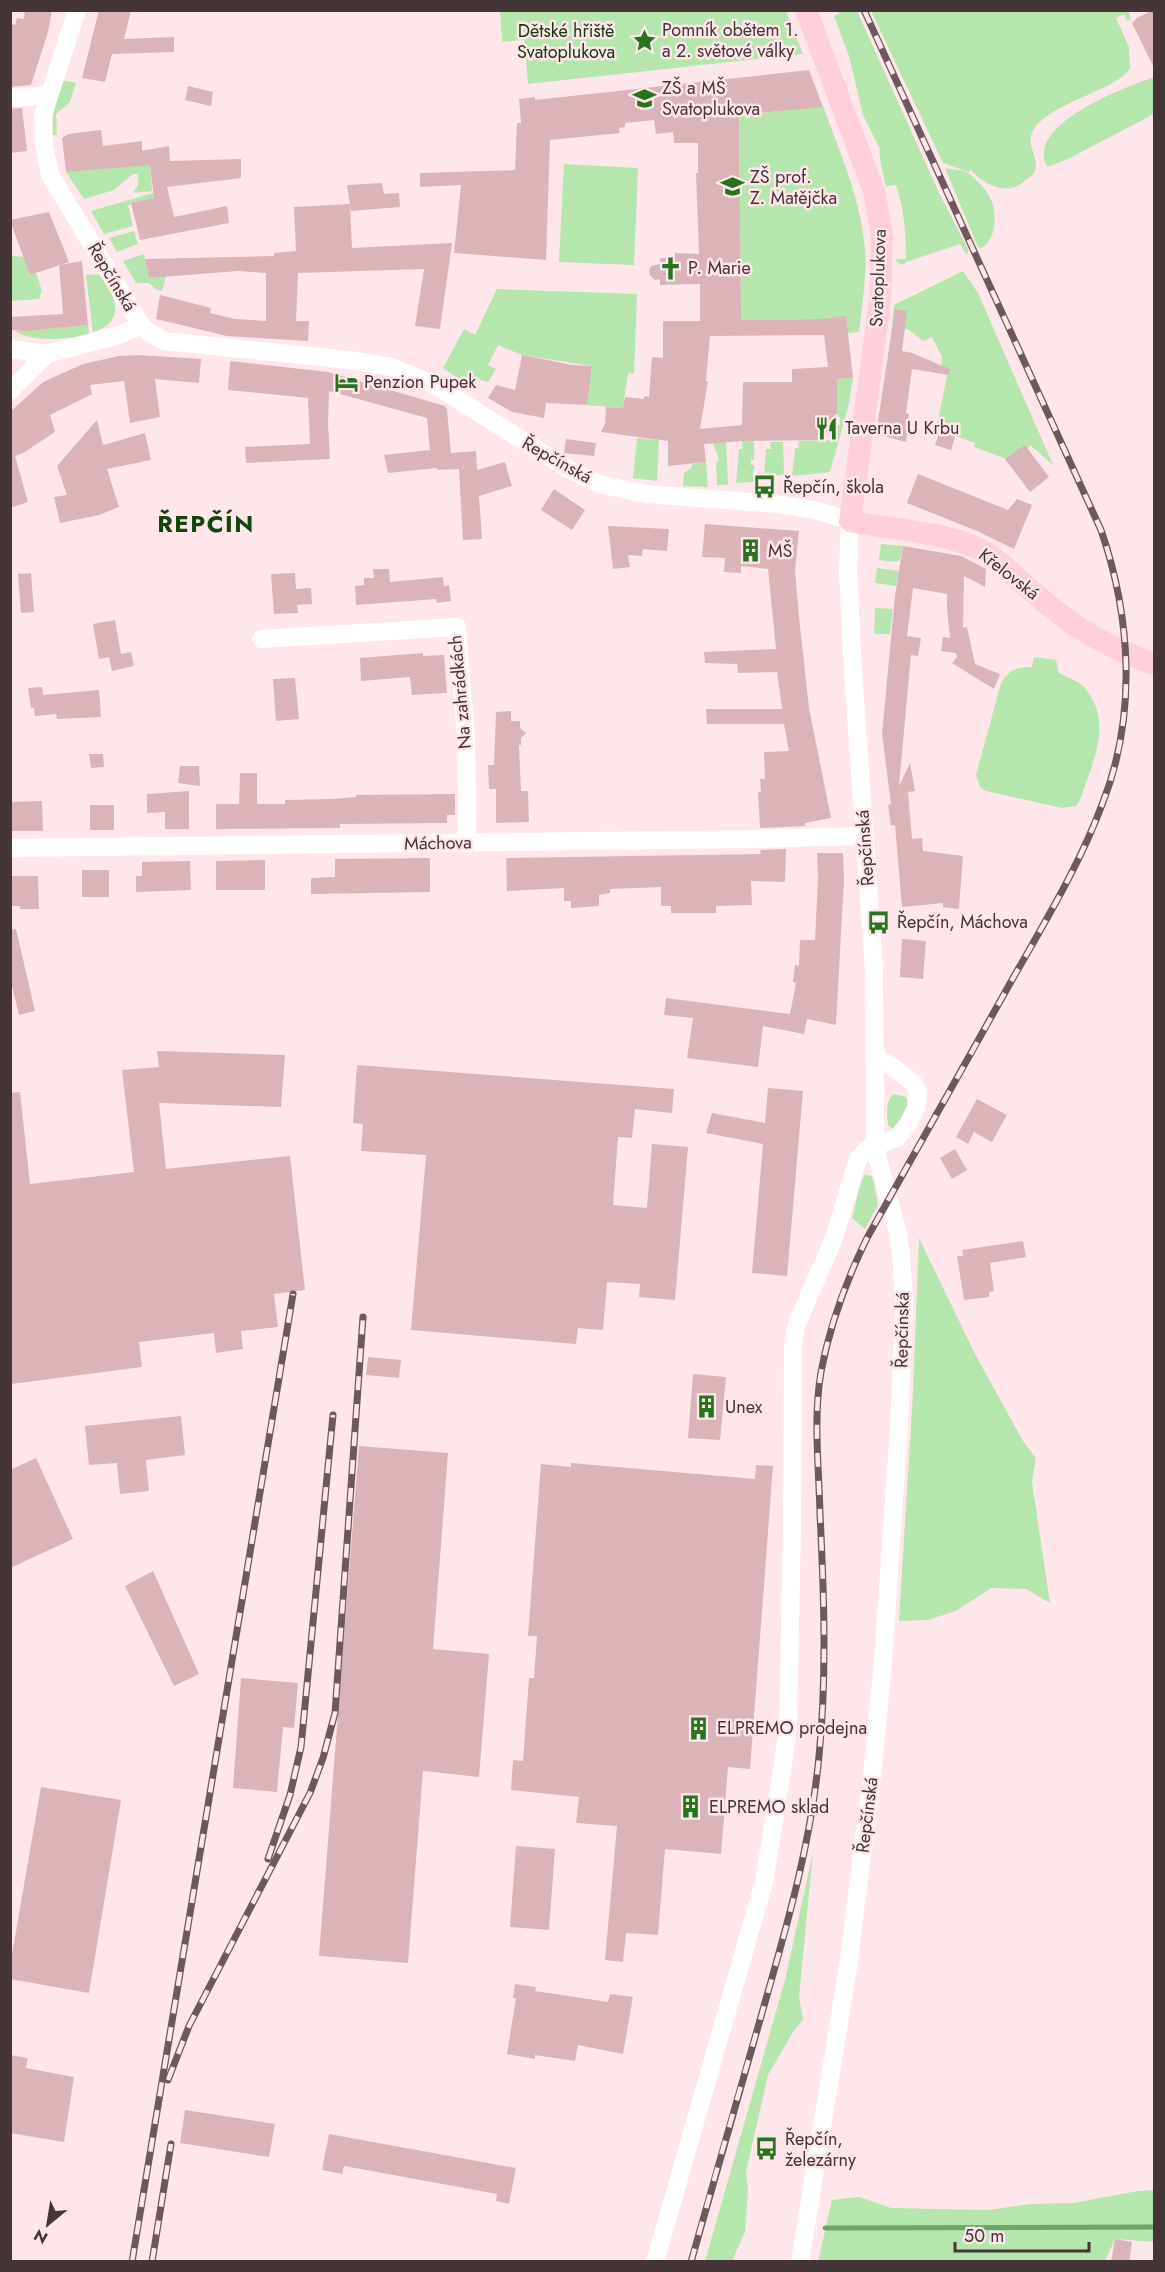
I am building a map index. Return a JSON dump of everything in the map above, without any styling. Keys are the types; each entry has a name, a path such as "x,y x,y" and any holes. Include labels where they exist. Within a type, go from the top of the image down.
{"main road":[{"name":"Svatoplukova","path":"806,10 874,191 882,235 880,302 850,521"},
{"name":"Křelovská","path":"850,521 949,538 977,548 1002,565 1057,613 1092,637 1114,649 1155,664"}],"street":[{"name":"Řepčínská","path":"77,10 43,115 44,145 51,175 141,325 148,332 165,341 349,360 391,367 433,384 563,466 603,485 646,495 778,504 819,511 850,521 848,559 857,836 874,970 874,1125 901,1253 904,1301 899,1427 883,1660 873,1767 851,1945 800,2262"},
{"path":"10,98 49,94"},
{"path":"10,348 47,354 119,335 141,325"},
{"path":"10,391 47,354"},
{"name":"Na zahrádkách","path":"261,639 457,627 466,738 467,843"},
{"name":"Máchova","path":"10,848 755,840 857,836"},
{"path":"655,2262 764,1882 782,1771 788,1726 793,1347 796,1326 834,1238 858,1159 862,1153 877,1145 890,1142 902,1132 916,1107 918,1098 918,1091 906,1076 874,1056"}],"green space":[{"name":"Dětské hřiště Svatoplukova","path":"500,11 786,11 803,54 528,84 524,40 502,42"},
{"path":"838,11 857,11 968,253 966,254 960,244 901,265 896,261 896,259 906,259 901,203 896,185 886,186 880,162 880,149 863,115 849,56 834,16 839,14"},
{"path":"871,11 1128,11 1131,19 1127,21 1124,14 1116,18 1129,47 1130,68 1113,82 1045,117 1032,132 1031,144 1036,165 1034,173 1017,186 996,187 984,181 970,169 969,172 943,163"},
{"path":"1154,77 1154,114 1068,159 1047,167 1044,151 1050,136 1063,122 1122,89"},
{"path":"62,80 76,83 70,102 56,114 57,135 52,135 54,109"},
{"path":"823,106 849,176 863,230 865,270 859,332 848,333 824,319 738,320 741,295 739,116"},
{"path":"149,149 152,191 133,193 138,185 138,174 133,174 114,190 84,199 66,172 138,165 137,152"},
{"path":"564,164 638,168 634,265 559,262"},
{"path":"945,168 968,173 982,186 992,202 994,228 990,240 981,248 978,247"},
{"path":"153,193 154,198 128,205 133,226 104,234 91,211"},
{"path":"134,231 138,244 117,252 109,238"},
{"path":"144,254 149,278 166,276 162,291 149,283 136,283 123,261"},
{"path":"11,256 24,257 30,275 36,273 42,291 39,299 11,301"},
{"path":"963,271 978,293 1053,465 1030,445 1027,450 1024,446 1006,459 974,447 975,443 936,429 948,371 941,365 942,357 932,337 923,341 908,329 892,326 894,305"},
{"path":"101,274 113,299 114,315 104,327 93,332 86,275"},
{"path":"497,289 637,294 634,374 628,373 623,408 587,405 592,366 522,355 498,345 488,365 496,369 488,382 478,379 472,388 443,368 464,329 475,335"},
{"path":"88,325 89,334 62,339 30,337 15,331"},
{"path":"853,378 849,404 830,472 792,476 795,448 798,448 799,441 832,440 837,435 840,417 837,417 837,394 825,380"},
{"path":"637,438 659,440 657,481 633,478"},
{"path":"742,441 754,441 754,460 751,460 751,465 754,465 753,482 736,483 739,449 742,449"},
{"path":"726,442 728,485 717,485 716,464 719,459 713,443"},
{"path":"770,442 783,442 784,475 764,476 766,449 771,449"},
{"path":"706,462 708,487 683,486 684,473 692,467 692,464"},
{"path":"881,544 903,546 900,560 894,562 879,560"},
{"path":"877,568 899,571 896,586 875,583"},
{"path":"875,608 893,609 890,634 874,634"},
{"path":"1034,657 1056,660 1059,673 1084,687 1093,700 1098,714 1098,741 1095,755 1081,798 1076,806 1062,808 986,791 980,787 976,775 1001,683 1014,670 1032,667"},
{"path":"894,1094 906,1097 909,1108 894,1130 888,1125 887,1112 889,1100"},
{"path":"865,1175 873,1179 878,1205 865,1229 852,1218"},
{"path":"919,1238 975,1354 1023,1441 1036,1458 1032,1482 1050,1603 1026,1589 991,1588 956,1611 928,1620 899,1621 913,1393"},
{"path":"813,1852 799,1997 803,2020 793,2032 768,2075 746,2172 748,2190 745,2232 732,2261 705,2261 785,1980"},
{"path":"1154,2190 1154,2242 1115,2239 1105,2261 818,2262 832,2200 859,2197 891,2208 988,2210 1031,2204 1073,2203"}],"building":[{"path":"25,10 52,10 48,32 31,85 10,87 10,24 15,25 17,18 24,19"},
{"path":"99,10 131,10 124,39 174,37 174,52 112,54 105,82 82,78"},
{"path":"1155,10 1155,70 1132,23"},
{"path":"809,70 823,107 739,115 741,320 824,319 846,316 853,378 837,379 837,424 830,422 824,440 704,444 706,462 668,466 668,441 601,432 605,424 606,407 623,408 625,397 644,399 644,396 649,397 652,357 663,358 663,321 700,321 700,284 660,285 660,279 655,280 649,270 651,266 660,264 660,258 675,258 675,253 699,254 696,173 698,173 698,143 674,143 673,132 656,134 654,120 625,123 625,127 619,128 620,133 550,140 546,260 454,253 461,185 420,187 420,173 515,170 517,123 521,123 519,99 535,97 535,100","holes":["824,335 828,367 792,369 792,382 743,382 742,425 700,429 708,381 706,381 710,336"]},
{"path":"188,86 213,92 211,106 185,100"},
{"path":"22,108 27,151 10,153 10,109"},
{"path":"101,130 103,146 142,141 142,151 169,146 170,161 241,159 241,178 167,187 174,217 227,206 229,223 140,240 131,203 154,198 150,165 66,172 62,138 68,134"},
{"path":"382,183 384,194 399,193 400,207 351,211 347,185"},
{"path":"350,204 352,248 452,243 440,329 415,326 424,269 298,273 296,321 309,321 308,341 227,336 156,319 160,295 211,308 210,313 235,319 266,321 266,273 238,271 149,278 145,259 274,256 274,253 296,251 294,207"},
{"path":"49,212 69,262 30,275 10,220"},
{"path":"82,261 88,325 24,331 10,330 10,317 63,314 59,265"},
{"path":"895,309 907,311 902,351 950,369 948,375 912,369 906,413 909,414 906,442 876,434"},
{"path":"522,355 572,365 592,366 587,405 546,403 544,418 512,412 488,398 496,385 515,390"},
{"path":"119,356 201,359 199,383 155,379 160,417 130,423 124,381 90,385 92,394 50,415 55,432 15,456 28,502 10,508 10,412 43,382 83,364"},
{"path":"230,361 328,372 445,406 451,453 476,451 477,470 505,462 512,486 479,496 482,539 463,540 459,469 437,470 437,468 388,473 384,455 430,450 427,418 329,391 330,459 246,463 245,447 310,444 308,398 228,390"},
{"path":"97,420 103,445 145,433 151,460 107,469 119,507 99,515 60,523 54,497 67,495 57,466"},
{"path":"940,431 955,437 951,450 935,445"},
{"path":"566,439 596,443 594,456 564,453"},
{"path":"1025,445 1049,477 1030,492 1005,459"},
{"path":"918,474 1008,510 1017,499 1032,505 1014,549 977,531 907,503"},
{"path":"554,489 585,510 572,530 541,510"},
{"path":"705,524 799,531 795,571 809,708 831,818 805,823 805,826 760,828 758,792 761,792 760,779 765,779 764,752 789,751 784,724 707,724 706,709 782,709 777,672 738,673 737,664 705,663 704,652 776,649 768,569 741,566 741,573 724,572 725,558 702,557"},
{"path":"608,526 669,529 667,551 643,549 642,556 628,555 630,567 613,569"},
{"path":"903,546 961,556 986,569 985,587 964,576 963,628 967,627 975,664 1000,674 994,689 952,663 957,657 956,653 941,651 943,637 950,638 947,594 913,588 907,636 921,638 918,656 911,655 899,786 910,763 915,791 908,792 912,839 922,838 923,851 963,856 959,909 943,907 943,903 902,907 895,825 891,826 888,805 891,804 882,734 895,596"},
{"path":"373,569 389,569 390,582 443,577 444,586 449,585 451,601 437,603 436,599 356,605 355,586 364,585 364,578 374,578"},
{"path":"31,573 34,612 21,613 18,574"},
{"path":"295,573 296,589 311,588 312,604 297,605 298,613 274,614 271,574"},
{"path":"115,620 121,654 131,652 134,666 112,671 109,657 99,659 93,624"},
{"path":"423,653 423,656 444,655 447,693 412,695 410,677 361,681 360,658"},
{"path":"295,678 299,719 276,721 273,679"},
{"path":"42,687 43,695 99,690 101,717 57,719 56,714 35,716 34,708 31,708 28,688"},
{"path":"511,711 511,721 520,721 520,728 526,733 519,745 521,791 528,791 529,822 496,823 496,789 489,789 488,765 494,765 496,712"},
{"path":"89,754 103,754 104,767 91,768"},
{"path":"180,766 199,766 200,786 178,783"},
{"path":"240,773 257,773 257,804 285,804 285,800 332,799 356,797 356,795 455,794 455,815 447,815 447,823 340,824 340,828 216,829 216,804 239,804"},
{"path":"189,791 189,829 165,829 165,812 147,813 147,794"},
{"path":"42,801 43,831 10,831 10,802"},
{"path":"90,805 114,805 114,830 90,830"},
{"path":"786,849 785,882 751,881 752,905 716,906 716,913 671,913 671,906 661,906 661,887 610,889 610,893 599,895 599,906 571,908 571,901 564,901 564,888 507,891 506,858 761,854 760,850"},
{"path":"817,853 843,853 844,879 836,1025 807,1019 804,1034 763,1026 758,1067 687,1058 693,1018 664,1015 666,998 790,1014 796,983 793,982 795,965 799,966 800,940 815,940"},
{"path":"430,858 430,892 311,894 311,878 335,877 335,859"},
{"path":"265,860 265,890 216,890 216,861"},
{"path":"190,861 191,890 136,892 136,876 142,876 142,862"},
{"path":"82,870 109,870 109,897 82,897"},
{"path":"10,876 38,876 39,909 20,909 20,906 10,906"},
{"path":"16,929 35,1011 19,1015 10,978 10,930"},
{"path":"902,939 926,941 923,979 900,977"},
{"path":"157,1051 285,1055 281,1107 159,1103 166,1169 290,1156 305,1290 274,1294 278,1327 241,1331 243,1349 216,1353 214,1333 139,1342 142,1367 11,1384 10,1093 20,1092 30,1184 134,1172 122,1070 159,1067"},
{"path":"357,1065 674,1089 672,1113 635,1109 632,1138 618,1137 613,1205 647,1208 652,1144 688,1147 675,1300 639,1297 640,1284 607,1282 603,1330 578,1328 576,1344 411,1330 426,1155 361,1151 363,1124 353,1123"},
{"path":"768,1088 803,1091 787,1276 752,1273 763,1144 706,1133 712,1113 765,1123"},
{"path":"977,1099 1007,1115 992,1142 974,1132 968,1144 956,1137"},
{"path":"955,1149 967,1170 952,1179 940,1158"},
{"path":"1023,1241 1026,1257 990,1263 994,1291 989,1292 989,1297 964,1300 957,1256 963,1256 962,1250"},
{"path":"368,1357 401,1360 399,1378 366,1375"},
{"name":"Unex","path":"693,1374 726,1377 720,1440 688,1438"},
{"path":"181,1416 185,1455 146,1460 149,1491 120,1494 117,1463 89,1465 85,1426"},
{"path":"359,1446 448,1453 433,1649 489,1654 479,1777 423,1771 408,1963 319,1956"},
{"path":"36,1458 73,1539 10,1568 10,1470"},
{"path":"571,1463 755,1479 756,1465 773,1466 750,1769 728,1767 721,1854 665,1849 658,1935 626,1933 623,1962 605,1960 617,1826 576,1823 579,1797 511,1790 513,1760 523,1761 529,1678 534,1678 537,1636 528,1636 541,1464 571,1467"},
{"path":"153,1571 199,1674 174,1686 125,1586"},
{"path":"241,1678 298,1683 294,1728 283,1727 277,1792 233,1788"},
{"path":"41,1787 121,1800 89,1993 10,1979 10,1966"},
{"path":"516,1846 555,1849 549,1930 510,1927"},
{"path":"515,1984 536,1987 535,1991 608,2002 610,1994 633,1997 623,2054 578,2045 575,2061 535,2055 535,2059 507,2054 516,1998 513,1998"},
{"path":"10,2055 28,2058 26,2068 74,2077 64,2142 10,2133"},
{"path":"185,2110 275,2124 269,2157 180,2143"},
{"path":"329,2134 516,2168 509,2204 496,2201 497,2194 344,2166 342,2174 322,2170"},
{"path":"1115,2239 1132,2242 1129,2262 1111,2262"}],"waterway":[{"path":"825,2228 1154,2227"}],"railway":[{"path":"691,2262 788,1918 804,1854 815,1789 822,1726 824,1666 817,1407 821,1372 829,1337 852,1270 867,1238 1082,852 1114,769 1125,701 1124,631 1119,597 1101,530 864,10"},
{"path":"132,2262 293,1294"},
{"path":"168,2080 189,2026 310,1793 323,1758 335,1713 363,1317"},
{"path":"268,1859 290,1795 301,1747 333,1415"},
{"path":"152,2262 171,2144"}],"place":[{"name":"Pomník obětem 1. a 2. světové války","path":"644,40"},
{"name":"ZŠ a MŠ Svatoplukova","path":"644,98"},
{"name":"ZŠ prof. Z. Matějčka","path":"732,187"},
{"name":"P. Marie","path":"670,268"},
{"name":"Penzion Pupek","path":"346,382"},
{"name":"Taverna U Krbu","path":"827,428"},
{"name":"Řepčín, škola","path":"765,487"},
{"name":"MŠ","path":"750,551"},
{"name":"Řepčín, Máchova","path":"879,922"},
{"name":"Unex","path":"707,1407"},
{"name":"ELPREMO prodejna","path":"699,1728"},
{"name":"ELPREMO sklad","path":"691,1807"},
{"name":"Řepčín, železárny","path":"767,2149"}],"district":[{"name":"ŘEPČÍN","path":"206,523"}]}
